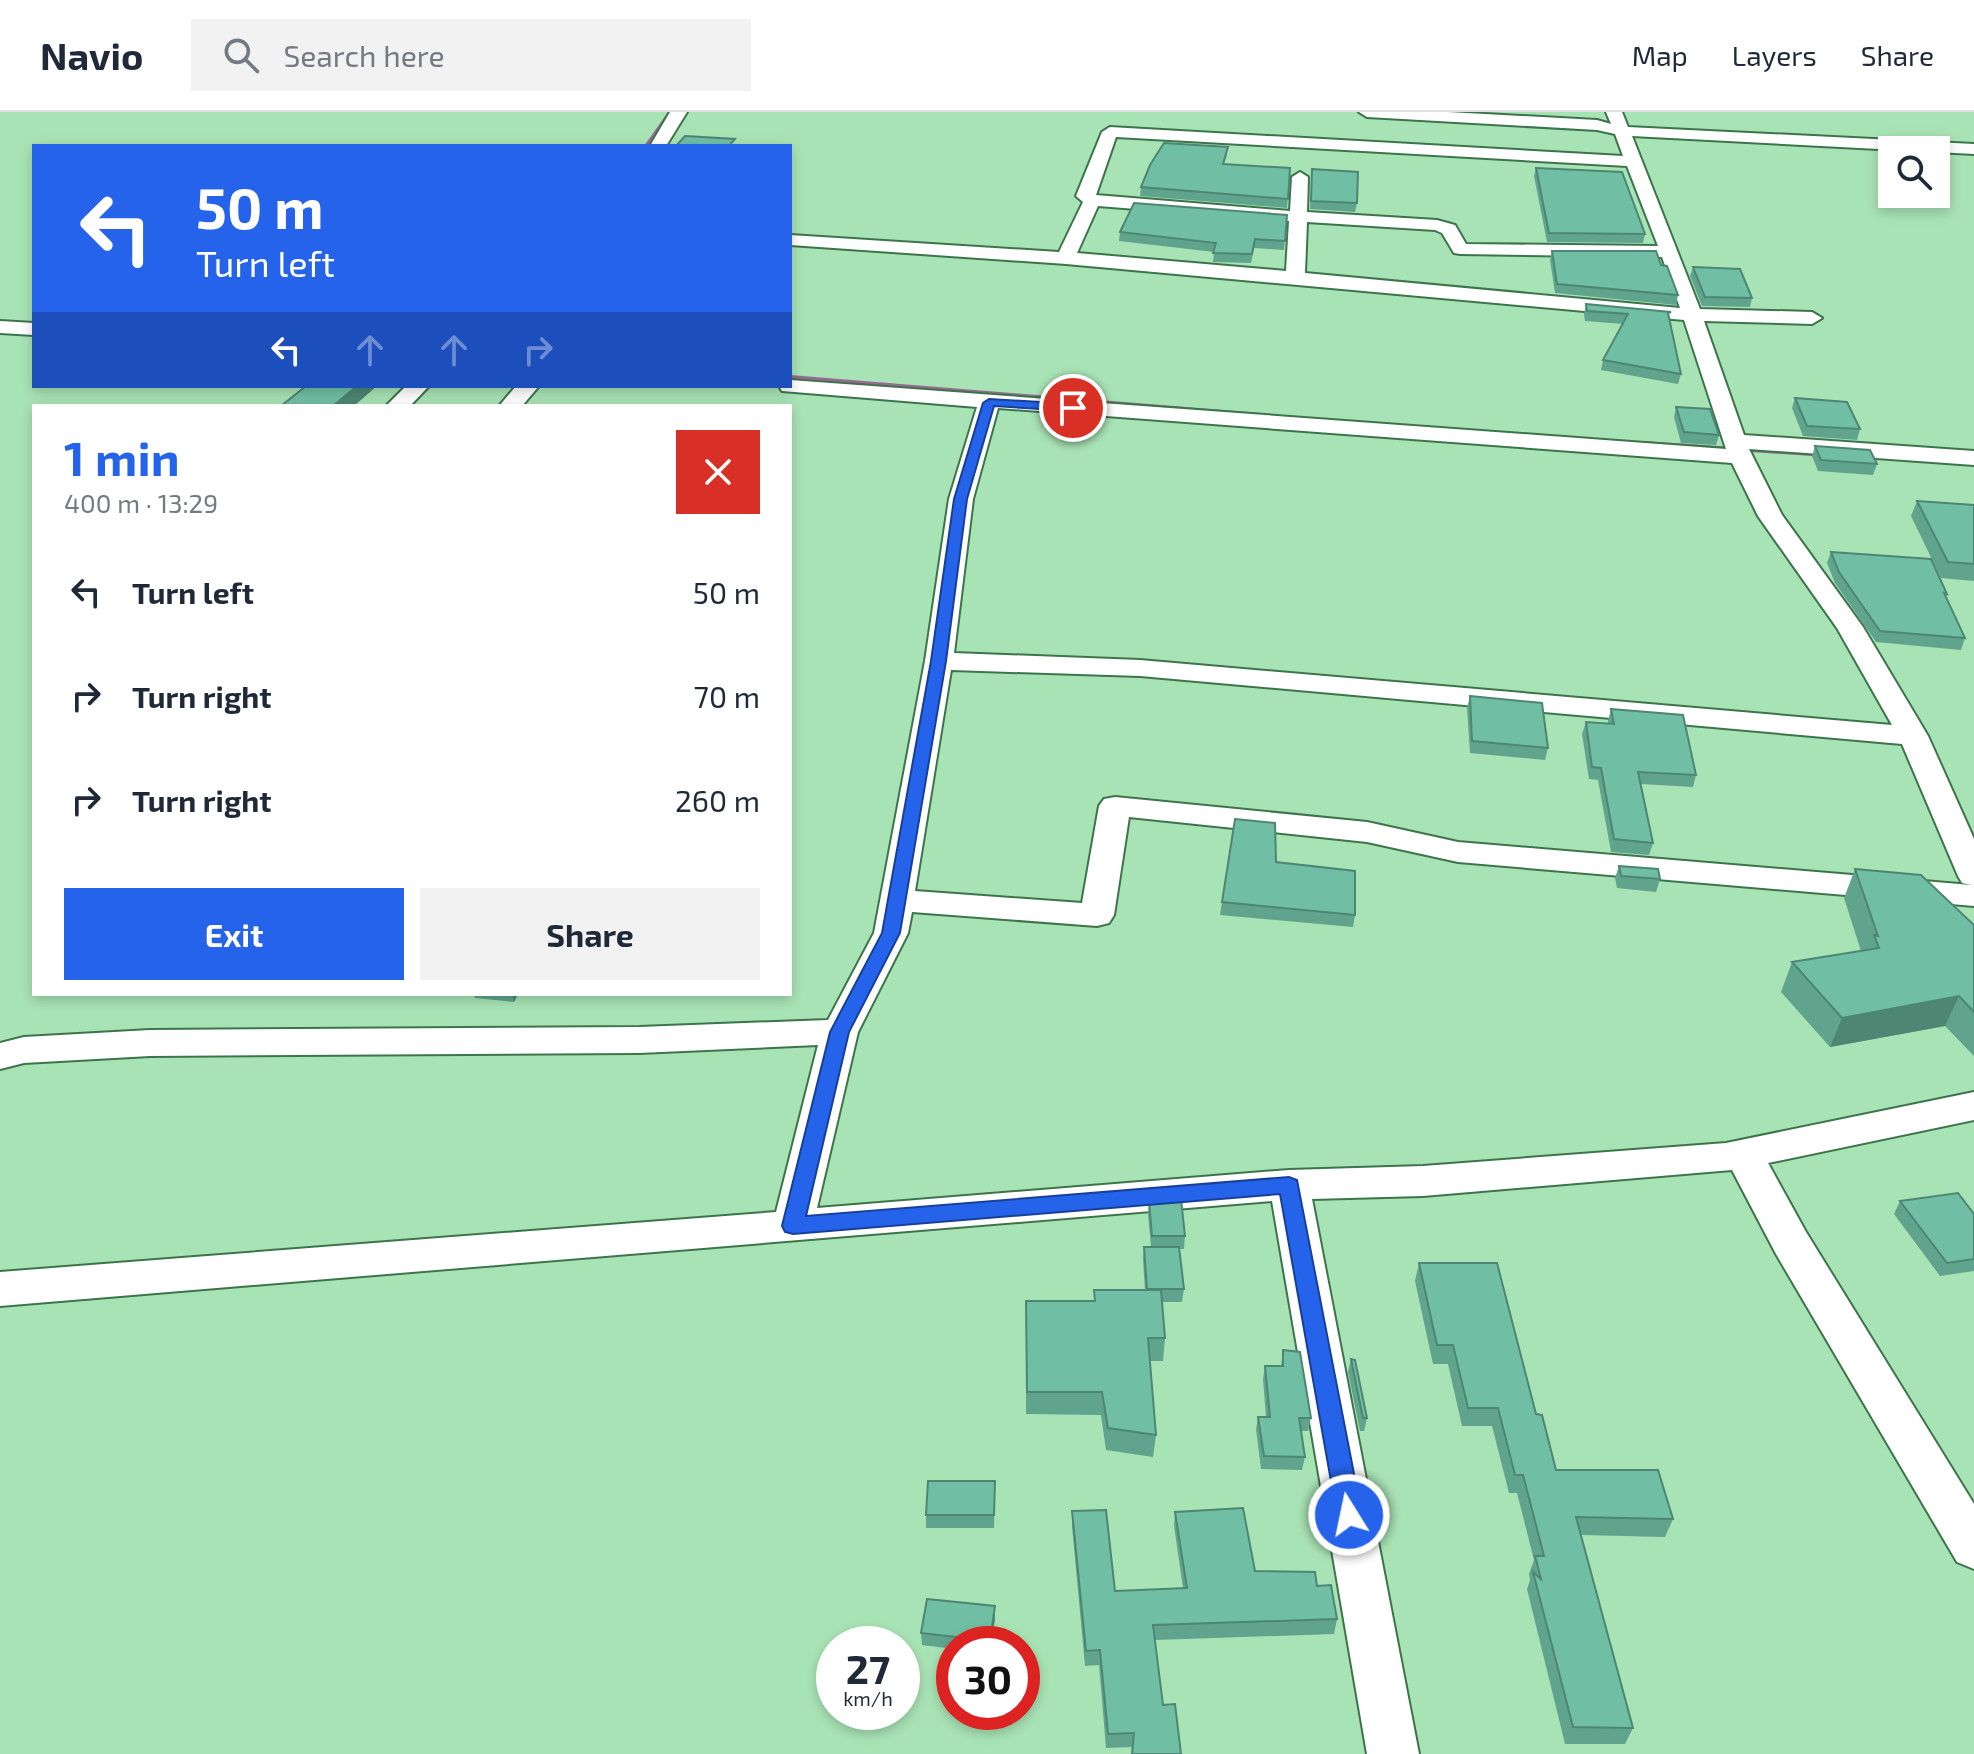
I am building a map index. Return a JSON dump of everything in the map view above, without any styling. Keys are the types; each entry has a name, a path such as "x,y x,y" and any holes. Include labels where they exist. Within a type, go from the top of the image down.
{"street":[{"path":"659,144 679,112"},
{"path":"1367,112 1597,125 1617,122 1974,149"},
{"path":"1617,122 1670,252 1737,449 1770,516 1850,627 1913,736 1974,876"},
{"path":"1632,162 1110,132 1085,196 1092,200 1298,217 1437,225 1449,229 1460,249 1670,252"},
{"path":"1295,278 1300,177"},
{"path":"1066,258 1092,200"},
{"path":"792,240 1066,258 1690,314 1812,318"},
{"path":"0,327 32,329"},
{"path":"792,386 989,403 1737,449 1974,458"},
{"path":"399,404 416,388"},
{"path":"512,404 526,388"},
{"path":"793,1226 840,1032 891,933 939,661 961,499 989,403"},
{"path":"939,661 1140,668 1913,736"},
{"path":"896,900 1097,915 1115,806 1367,832 1458,852 1974,896"},
{"path":"0,1056 24,1050 150,1043 639,1040 840,1032"},
{"path":"0,1289 1289,1185 1423,1181 1743,1153 1974,1106"},
{"path":"1743,1153 1791,1243 1974,1547"},
{"path":"1289,1185 1393,1754"}],"building":[{"path":"685,136 735,139 731,144 678,144"},
{"path":"1164,143 1228,147 1223,164 1290,168 1288,199 1141,187"},
{"path":"1536,168 1622,172 1645,234 1549,233"},
{"path":"1312,169 1358,172 1357,203 1311,201"},
{"path":"1134,203 1287,215 1285,241 1255,239 1252,254 1213,253 1216,243 1120,232"},
{"path":"1552,251 1656,251 1661,265 1667,266 1678,295 1557,284"},
{"path":"1693,267 1740,269 1752,298 1705,297"},
{"path":"1586,304 1671,312 1668,313 1681,374 1603,360 1628,314 1587,311"},
{"path":"304,388 355,388 335,404 284,404"},
{"path":"1795,398 1847,402 1860,429 1807,426"},
{"path":"1676,407 1710,409 1719,435 1684,432"},
{"path":"1815,446 1870,450 1877,464 1821,460"},
{"path":"1917,501 1974,505 1974,564 1948,562"},
{"path":"1831,552 1931,559 1965,638 1880,631 1839,572"},
{"path":"1470,696 1542,703 1548,748 1472,741"},
{"path":"1611,709 1683,715 1696,775 1638,772 1653,843 1614,839 1601,768 1592,767 1586,722 1614,724"},
{"path":"1235,819 1275,823 1276,862 1355,871 1355,915 1222,902"},
{"path":"1619,866 1658,869 1660,879 1621,876"},
{"path":"1855,869 1921,875 1974,925 1974,1012 1959,996 1842,1018 1792,962 1879,948 1874,935 1878,936"},
{"path":"1958,1193 1974,1214 1974,1259 1947,1263 1900,1201"},
{"path":"1181,1199 1185,1236 1152,1236 1149,1201"},
{"path":"1144,1247 1179,1247 1184,1289 1147,1289"},
{"path":"1419,1263 1497,1263 1536,1414 1542,1415 1556,1470 1658,1470 1673,1519 1576,1517 1633,1728 1573,1727 1533,1572 1541,1579 1535,1556 1544,1556 1523,1475 1515,1475 1498,1408 1468,1408 1453,1345 1437,1345"},
{"path":"1094,1290 1161,1290 1165,1338 1148,1338 1156,1435 1108,1428 1102,1392 1027,1392 1026,1301 1095,1301"},
{"path":"1283,1350 1300,1352 1311,1418 1299,1418 1305,1457 1264,1456 1258,1417 1270,1417 1265,1366 1283,1366"},
{"path":"1351,1359 1355,1360 1367,1418 1363,1418"},
{"path":"928,1481 995,1481 994,1515 926,1515"},
{"path":"1243,1508 1255,1571 1315,1572 1317,1586 1331,1585 1337,1619 1153,1625 1163,1705 1175,1704 1181,1754 1132,1754 1134,1733 1108,1734 1100,1650 1086,1651 1072,1511 1106,1510 1115,1591 1187,1588 1175,1512"},
{"path":"927,1599 995,1606 992,1626 936,1626 936,1635 921,1633"}],"waterway":[{"path":"648,144 671,112"},
{"path":"792,377 1261,415"},
{"path":"1646,443 1827,455"}],"route":[{"path":"1073,408 989,403 961,499 939,661 929,702 891,933 840,1032 793,1226 1289,1185 1349,1515"}]}
